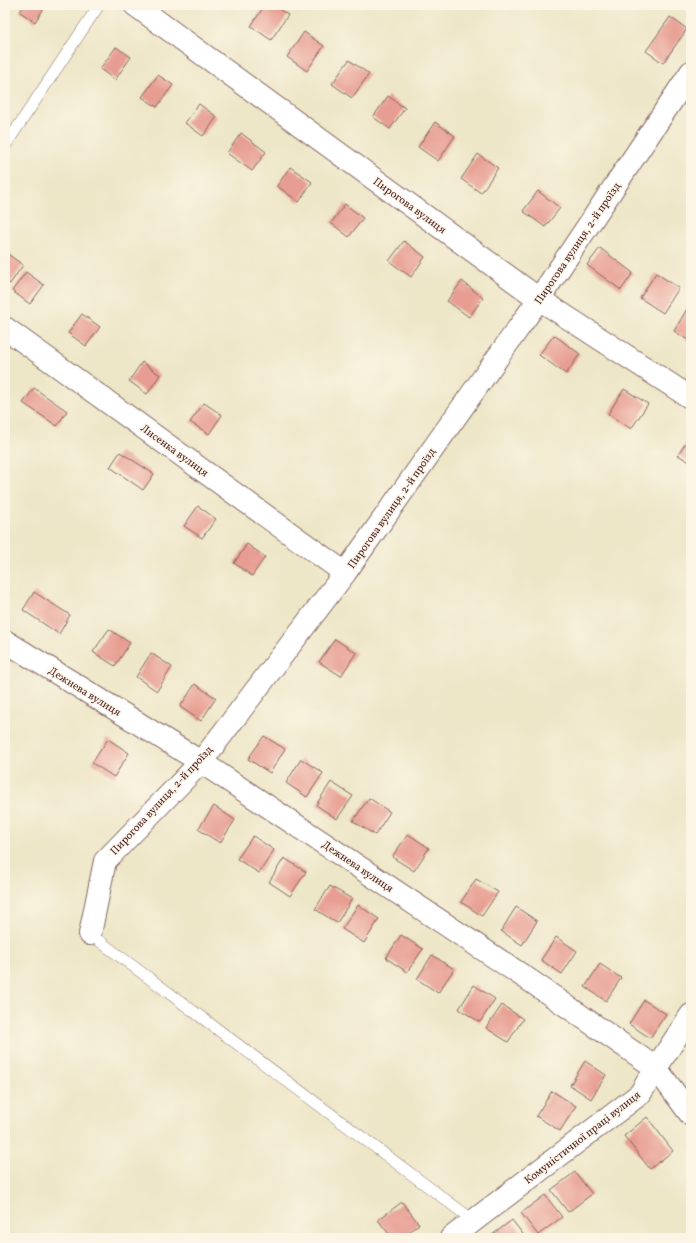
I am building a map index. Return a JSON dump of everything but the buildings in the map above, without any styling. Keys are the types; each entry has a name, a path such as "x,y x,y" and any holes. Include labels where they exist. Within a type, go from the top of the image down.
{"street":[{"name":"Пирогова вулиця","path":"135,5 539,299 691,398"},
{"name":"Пирогова вулиця, 2-й проїзд","path":"90,934 105,861 201,762 345,573 539,299 691,72"},
{"name":"Лисенка вулиця","path":"5,328 345,573"},
{"name":"Дежнева вулиця","path":"5,641 201,762 532,982 656,1068 691,1115"},
{"name":"Комуністичної праці вулиця","path":"451,1238 640,1094 691,1015"}],"lane":[{"path":"5,146 99,5"},
{"path":"90,934 474,1221"}]}
